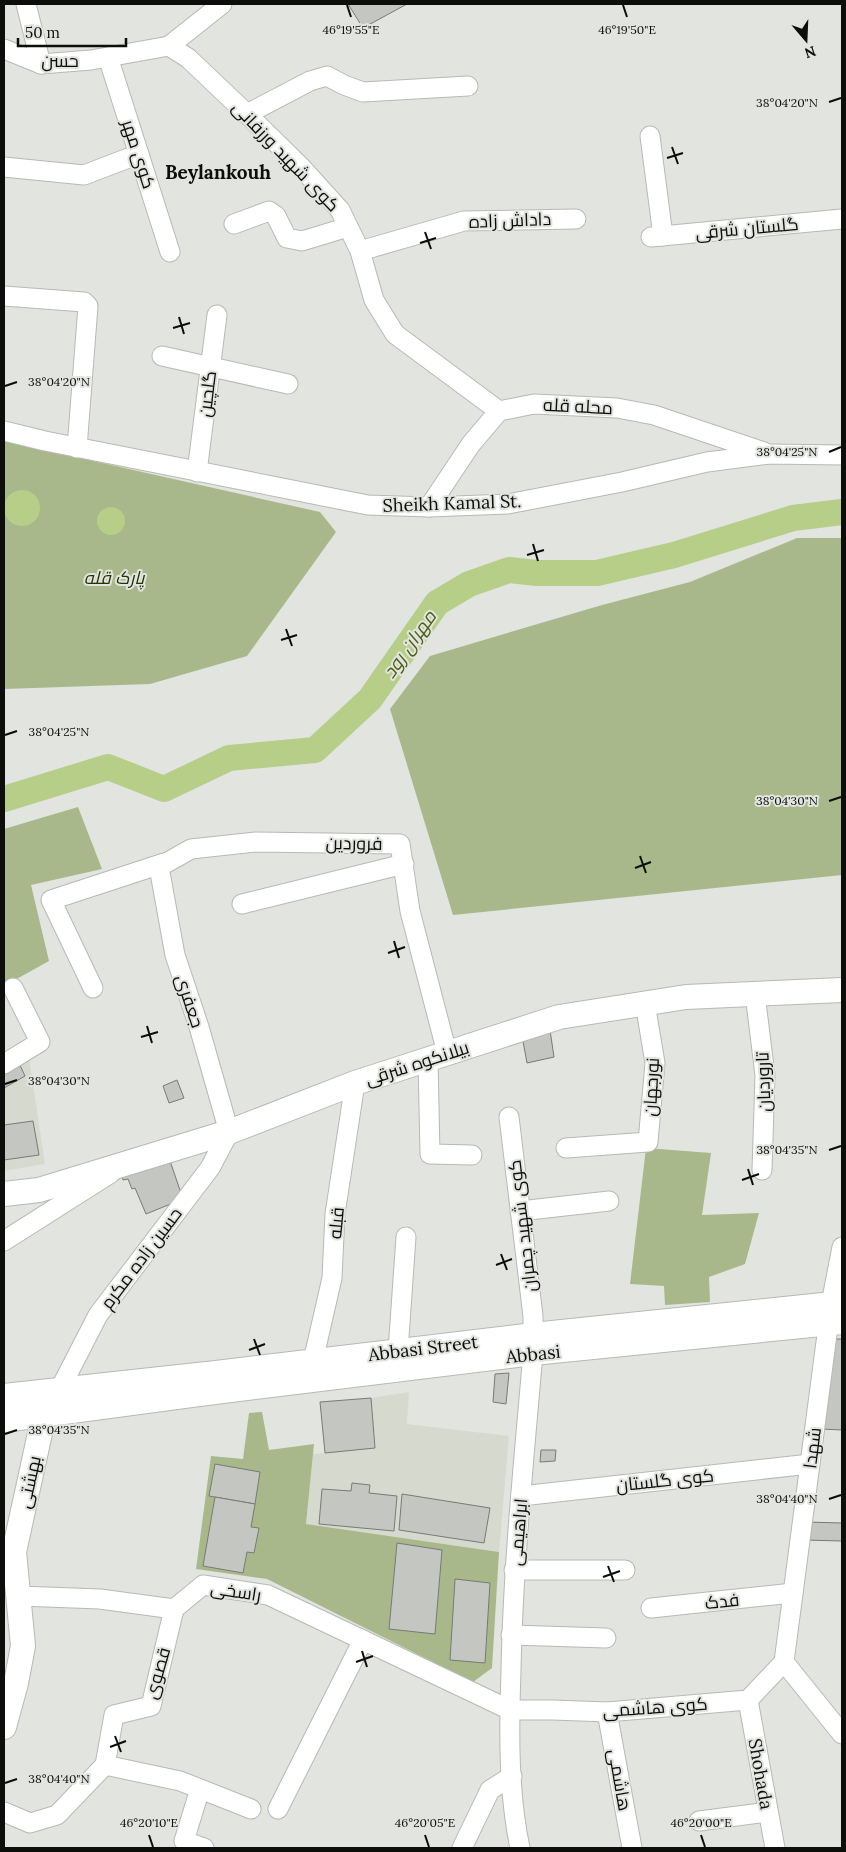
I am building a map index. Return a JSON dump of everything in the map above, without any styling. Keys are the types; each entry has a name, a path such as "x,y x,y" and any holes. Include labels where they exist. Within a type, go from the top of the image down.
{"main road":[{"name":"بیلانکوه شرقی","path":"4,1194 38,1190 229,1132 355,1083 558,1017 686,997 842,990"},
{"name":"Abbasi Street","path":"4,1420 312,1371 398,1351 533,1344 836,1313"},
{"name":"Abbasi","path":"312,1371 533,1344"},
{"name":"Abbasi Street","path":"4,1396 179,1377 312,1371"},
{"name":"بهشتی","path":"4,1727 11,1673 23,1646 19,1596 9,1561 14,1552 44,1415 60,1389"}],"street":[{"path":"26,4 41,64"},
{"name":"حسن","path":"4,49 41,64 91,60 169,46 202,11 222,4"},
{"name":"کوی شهید ورزفانی","path":"169,46 188,58 247,114 302,168 340,210 360,251 374,300 395,334 499,411"},
{"name":"کوی مهر","path":"108,57 170,252"},
{"path":"247,114 310,81 327,76 363,92 468,86"},
{"name":"گلستان شرقی","path":"650,136 657,237 842,219"},
{"path":"4,167 84,175 139,154"},
{"path":"234,224 269,211 276,216 288,238 302,240 348,226"},
{"name":"داداش زاده","path":"360,251 464,220 576,219"},
{"path":"4,296 87,303 77,448"},
{"name":"گلچین","path":"197,472 216,315"},
{"path":"162,356 288,384"},
{"name":"محله قله","path":"499,411 534,404 617,408 654,415 770,454"},
{"path":"429,507 471,444 499,411"},
{"name":"Sheikh Kamal St.","path":"4,431 77,448 368,505 429,507 508,504 622,482 707,462 770,454 842,455"},
{"name":"فروردین","path":"162,865 191,849 265,842 400,844 410,911 437,1056 430,1154 472,1155"},
{"path":"242,904 404,864"},
{"path":"93,988 51,900 162,865"},
{"name":"جعفری","path":"162,865 175,954 199,1027 229,1132"},
{"path":"4,1064 40,1042 13,988"},
{"name":"تاروردیان","path":"755,994 766,1075 762,1170"},
{"name":"نورجهان","path":"566,1148 648,1142 656,1063 645,1003"},
{"name":"قبله","path":"312,1371 332,1278 335,1214 355,1083"},
{"name":"کوی شهید چمران","path":"509,1117 533,1316 533,1344"},
{"name":"حسین زاده مکرم","path":"60,1389 98,1315 210,1168 229,1132"},
{"path":"4,1242 127,1163"},
{"path":"520,1211 609,1200"},
{"path":"398,1351 406,1237"},
{"name":"شهدا","path":"784,1662 810,1464 836,1313 842,1247"},
{"name":"ابراهیمی","path":"520,1848 512,1776 510,1710 511,1635 514,1570 533,1344"},
{"name":"کوی گلستان","path":"521,1496 810,1464"},
{"path":"514,1570 625,1570"},
{"name":"راسخی","path":"174,1609 203,1585 268,1595 510,1710"},
{"name":"فدک","path":"651,1608 793,1593"},
{"path":"19,1596 100,1599 174,1609"},
{"name":"قصوی","path":"104,1765 114,1715 151,1706 174,1609"},
{"path":"511,1635 606,1638"},
{"path":"278,1809 363,1640"},
{"path":"748,1700 784,1662 842,1734"},
{"name":"کوی هاشمی","path":"510,1710 607,1712 748,1700"},
{"name":"Shohada","path":"748,1700 775,1848"},
{"name":"هاشمی","path":"607,1712 632,1848"},
{"path":"4,1812 30,1824 57,1816 104,1765 180,1781 251,1809"},
{"path":"462,1848 490,1790 512,1776"},
{"path":"200,1789 184,1841 204,1848"},
{"path":"699,1821 768,1812"}],"shaded area":[{"path":"22,490 29,491 35,495 39,501 39,515 35,521 29,525 22,526 15,525 9,521 5,515 4,508 5,501 9,495 15,491"},
{"path":"111,507 121,511 125,521 121,531 111,535 101,531 97,521 101,511"},
{"path":"29,1058 45,1164 4,1171 4,1071"},
{"path":"409,1392 407,1424 509,1436 499,1552 306,1524 313,1454 375,1448 371,1398"}],"green space":[{"name":"پارک قله","path":"4,441 320,512 336,532 247,656 150,684 4,689"},
{"path":"797,538 842,538 842,875 453,915 390,709 430,656 602,605 690,582"},
{"path":"78,807 102,869 31,885 49,961 4,986 4,829"},
{"path":"646,1148 711,1153 702,1215 759,1213 745,1264 709,1277 710,1302 665,1305 664,1286 630,1284"},
{"path":"262,1412 269,1450 314,1444 306,1524 499,1552 492,1668 473,1682 267,1579 196,1569 211,1456 243,1459 249,1413"}],"building":[{"path":"348,4 407,4 363,28"},
{"path":"550,1030 554,1057 527,1063 522,1036"},
{"path":"19,1063 25,1076 4,1088 4,1071"},
{"path":"177,1080 184,1098 169,1103 163,1086"},
{"path":"33,1121 39,1155 4,1160 4,1125"},
{"path":"168,1155 182,1196 173,1203 146,1214 135,1188 132,1189 128,1179 123,1180 121,1171"},
{"path":"833,1339 842,1339 842,1430 821,1429"},
{"path":"509,1373 506,1404 493,1402 495,1374"},
{"path":"371,1398 375,1448 325,1453 320,1402"},
{"path":"541,1450 556,1450 555,1461 540,1462"},
{"path":"215,1464 260,1472 255,1504 209,1496"},
{"path":"352,1483 370,1485 369,1493 397,1496 394,1531 319,1524 322,1489 351,1491"},
{"path":"402,1494 490,1508 484,1543 399,1530"},
{"path":"215,1497 255,1504 251,1527 259,1528 254,1553 247,1552 243,1573 203,1566"},
{"path":"806,1522 842,1523 842,1541 804,1540"},
{"path":"397,1543 442,1550 435,1634 389,1629"},
{"path":"455,1579 490,1583 485,1663 450,1660"}],"waterway":[{"name":"مهران رود","path":"4,799 108,767 164,789 229,758 315,750 370,699 437,603 469,584 509,570 537,573 597,573 674,555 793,518 842,512"}],"district":[{"name":"Beylankouh","path":"218,172"}]}
